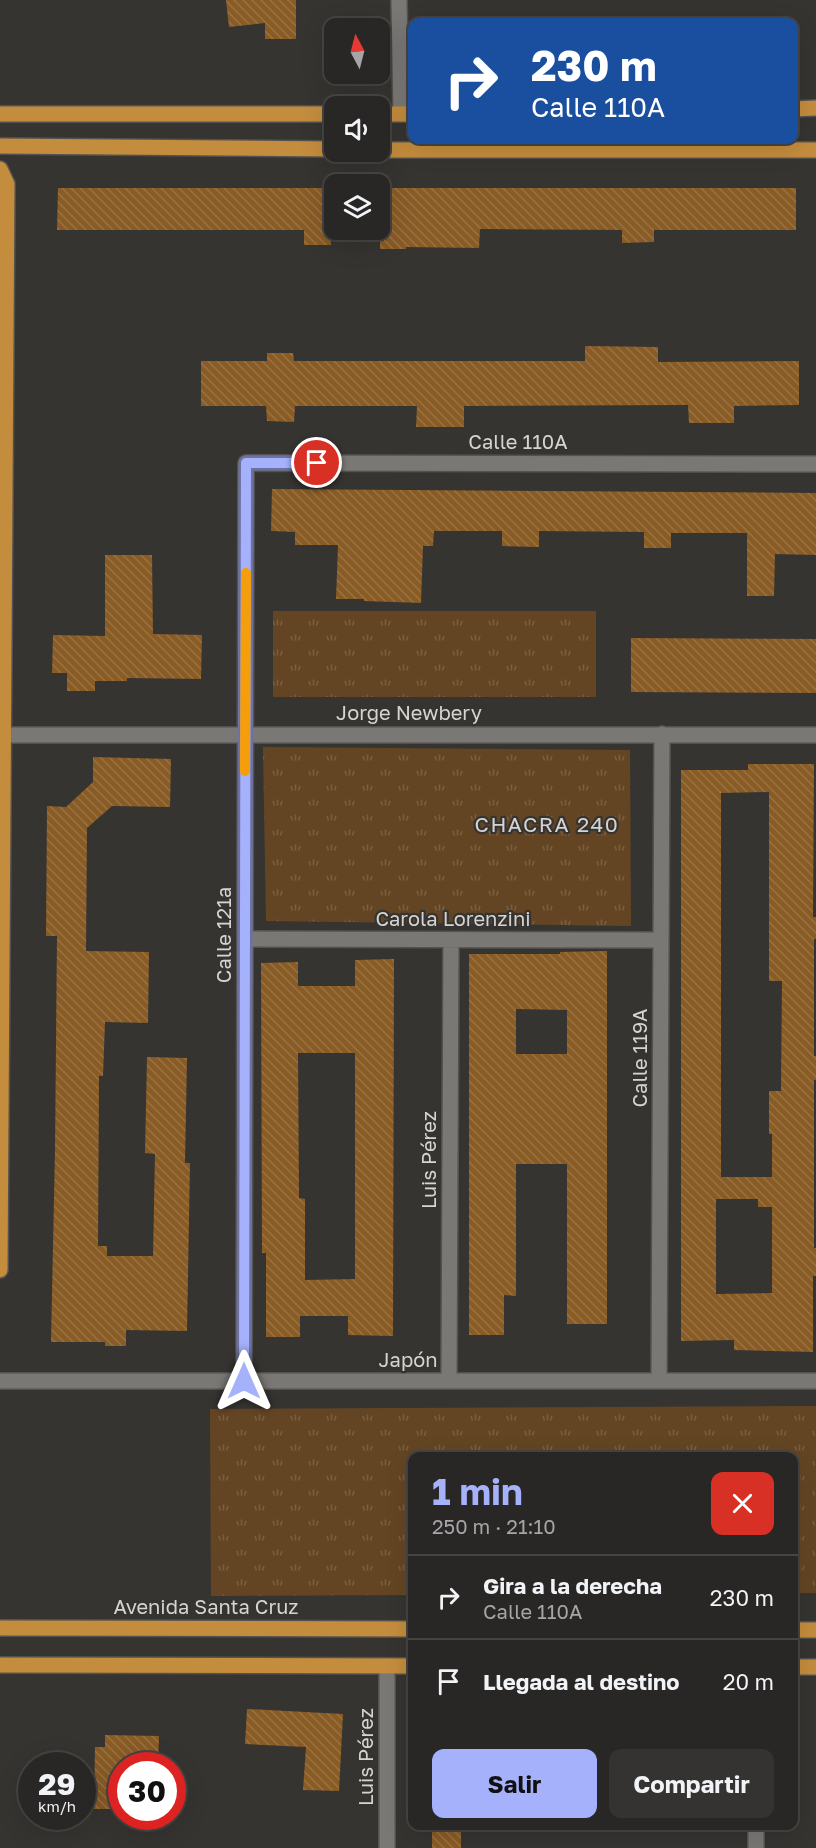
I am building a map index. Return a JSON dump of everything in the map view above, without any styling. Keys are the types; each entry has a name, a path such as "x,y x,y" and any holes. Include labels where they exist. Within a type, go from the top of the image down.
{"main road":[{"path":"798,109 816,108"},
{"path":"0,114 324,114"},
{"path":"390,114 407,114"},
{"path":"0,146 324,149"},
{"path":"390,150 816,150"},
{"path":"0,169 7,184 0,1270"},
{"name":"Avenida Santa Cruz","path":"0,1628 408,1629"},
{"path":"798,1630 816,1630"},
{"path":"0,1665 408,1666"},
{"path":"798,1667 816,1667"}],"street":[{"path":"399,0 407,114"},
{"name":"Calle 110A","path":"246,489 246,463 816,464"},
{"name":"Calle 121a","path":"244,1381 246,489"},
{"name":"Calle 119A","path":"659,1381 662,734"},
{"name":"Jorge Newbery","path":"3,735 816,735"},
{"name":"Carola Lorenzini","path":"245,939 661,940"},
{"name":"Luis Pérez","path":"449,1381 451,940"},
{"name":"Japón","path":"0,1381 816,1381"},
{"name":"Luis Pérez","path":"387,1666 387,1848"},
{"path":"756,1830 756,1848"}],"green space":[{"path":"273,611 596,611 596,697 273,697"},
{"path":"263,747 630,750 631,926 266,921"},
{"path":"816,1406 816,1593 798,1593 798,1452 408,1452 408,1595 211,1596 210,1409"}],"building":[{"path":"226,0 296,0 296,39 265,39 265,23 229,27"},
{"path":"58,188 324,188 324,240 331,240 331,245 304,245 304,230 57,230"},
{"path":"390,188 796,188 796,230 654,230 654,242 622,243 622,230 480,229 479,248 380,249 380,240 390,240"},
{"path":"585,346 658,347 658,362 799,361 799,405 734,406 734,423 689,423 688,405 464,406 464,427 416,427 417,406 295,406 294,422 267,421 266,406 201,406 201,361 267,361 267,353 293,353 294,361 585,361"},
{"path":"272,489 816,493 816,555 775,554 774,596 747,596 747,533 671,533 671,548 644,548 644,532 539,531 539,547 502,546 502,531 434,531 433,546 423,546 421,603 336,599 338,545 295,545 295,532 271,531"},
{"path":"105,555 152,555 153,634 202,635 201,679 127,678 127,681 95,681 95,691 67,691 67,673 52,673 53,635 105,636"},
{"path":"631,638 816,639 816,693 631,692"},
{"path":"93,757 171,759 170,807 112,806 87,828 86,951 149,952 148,1023 105,1022 103,1076 99,1076 98,1246 107,1246 107,1256 153,1256 155,1154 145,1153 147,1057 187,1058 185,1163 190,1163 187,1331 126,1330 126,1346 105,1346 105,1342 51,1342 57,936 46,936 47,806 66,807 93,782"},
{"path":"748,764 814,764 813,917 816,917 814,1056 816,1056 816,1080 814,1080 814,1248 816,1248 816,1276 813,1276 813,1352 734,1350 734,1340 681,1341 681,770 748,770","holes":["769,792 769,981 782,981 781,1091 769,1091 772,1177 721,1177 721,793","716,1199 758,1199 758,1207 772,1207 772,1293 716,1294"]},
{"path":"607,951 607,1324 567,1324 567,1164 516,1164 516,1296 504,1295 504,1335 469,1335 469,954 560,954 560,952","holes":["516,1009 567,1010 567,1054 516,1054"]},
{"path":"394,959 393,1336 348,1335 348,1316 300,1316 300,1337 266,1337 266,1253 262,1253 261,963 298,962 298,986 355,986 355,960","holes":["298,1053 355,1053 355,1279 305,1280 305,1199 299,1198"]},
{"path":"247,1709 343,1714 339,1791 303,1790 306,1747 245,1744"},
{"path":"105,1735 159,1736 158,1752 108,1752 108,1809 96,1809 95,1747 105,1747"},
{"path":"432,1830 461,1830 461,1848 432,1848"}],"slow traffic":[{"path":"245,771 246,573"}],"district":[{"name":"CHACRA 240","path":"547,825"}],"route":[{"path":"244,1381 246,463 317,463"}]}
